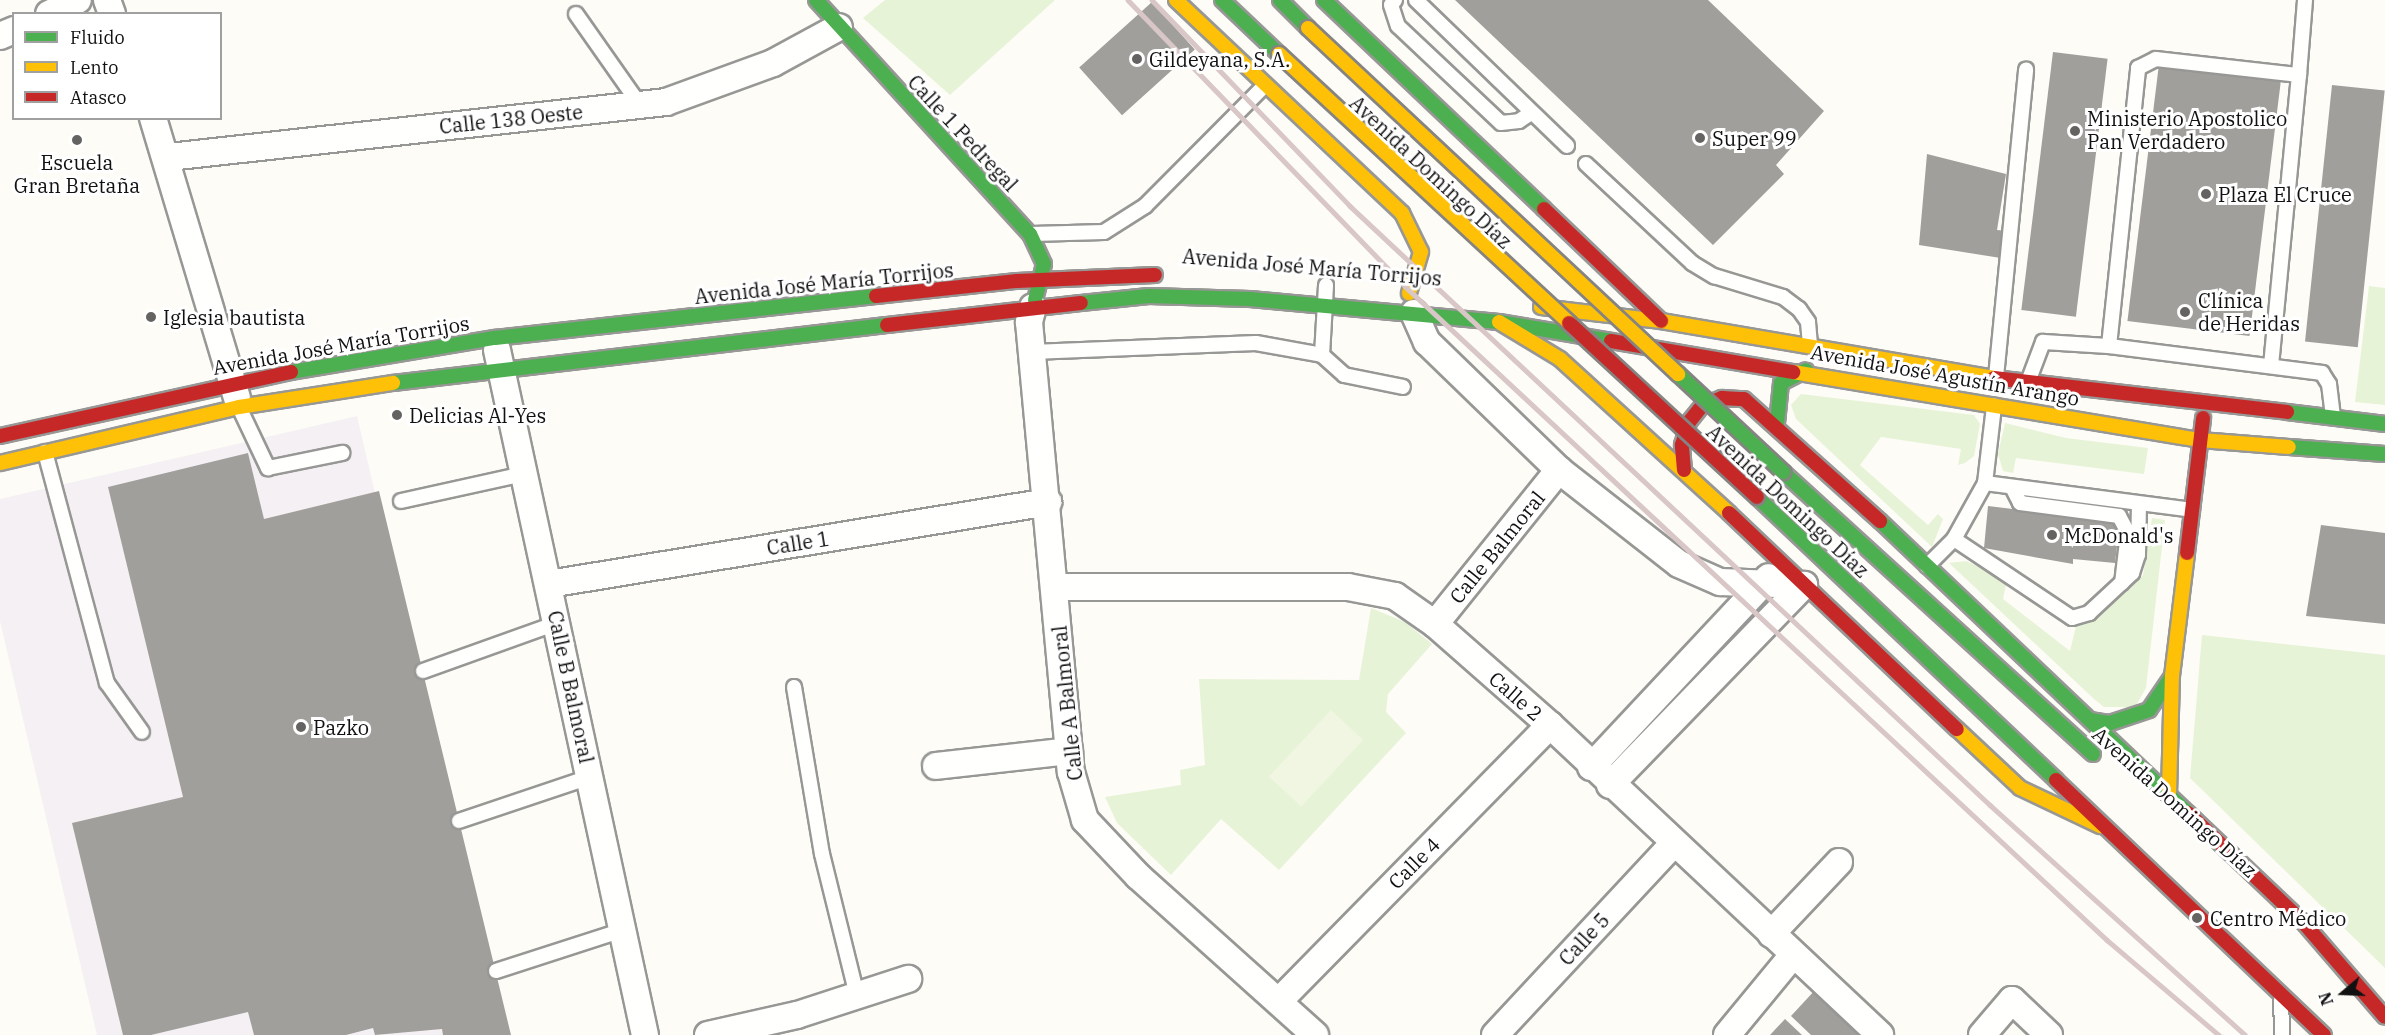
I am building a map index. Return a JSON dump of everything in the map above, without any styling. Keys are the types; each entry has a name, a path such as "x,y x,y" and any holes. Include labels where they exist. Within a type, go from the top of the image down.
{"main road":[{"name":"Calle 1 Pedregal","path":"816,0 1030,234 1044,264 1033,307"},
{"path":"1176,0 1264,86 1402,213 1421,252 1414,300"},
{"name":"Avenida Domingo Díaz","path":"1222,0 1756,497 2100,826 2324,1035"},
{"name":"Avenida Domingo Díaz","path":"1280,0 1784,472 2109,768"},
{"path":"1324,0 1475,141 1661,321"},
{"path":"1402,213 1437,213 1456,205 1472,187 1478,162 1475,141"},
{"name":"Avenida José María Torrijos","path":"0,436 233,381 495,338 1042,279 1168,275"},
{"name":"Avenida José María Torrijos","path":"1320,285 1346,287"},
{"name":"Avenida José María Torrijos","path":"1388,291 1499,322"},
{"name":"Avenida José María Torrijos","path":"0,463 239,407 501,367 1149,296 1324,305 1414,300"},
{"path":"1523,305 1661,321"},
{"name":"Avenida José Agustín Arango","path":"1661,321 1810,344 1996,378 2385,424"},
{"path":"1499,322 1560,359 1684,470 2020,788 2100,826"},
{"name":"Avenida José Agustín Arango","path":"1499,322 1806,370 2200,440 2385,454"},
{"path":"1777,423 1781,383 1806,370"},
{"path":"1684,470 1682,445 1689,422 1702,406 1722,398 1744,399 1777,423 2303,922 2385,1019"},
{"path":"2169,795 2172,676 2205,403"},
{"path":"2253,444 2317,436 2331,429 2333,419"},
{"path":"2090,720 2110,723 2149,710 2172,676"},
{"path":"2299,942 2385,1019"}],"street":[{"path":"53,12 78,0"},
{"name":"Calle 138 Oeste","path":"169,158 640,105 717,85 839,27"},
{"path":"154,120 169,158 239,407"},
{"path":"1414,300 1427,342 1559,470 1679,564 1720,582 1760,586 1804,585"},
{"name":"Calle A Balmoral","path":"1033,307 1032,351 1048,502 1069,751 1085,820 1138,876 1315,1035"},
{"name":"Calle B Balmoral","path":"495,338 623,930 643,1034"},
{"name":"Calle Balmoral","path":"1435,624 1559,470"},
{"name":"Calle 1","path":"549,584 1048,502"},
{"path":"1591,767 1782,564"},
{"path":"1610,785 1804,585"},
{"name":"Calle 2","path":"1055,587 1348,587 1395,596 1435,624 1550,725 1672,844 1880,1035"},
{"name":"Calle 4","path":"1279,1001 1550,725"},
{"path":"936,766 1069,751"},
{"name":"Calle 5","path":"1495,1035 1672,844"},
{"path":"1771,934 1839,862"},
{"path":"1727,1035 1794,955"},
{"path":"708,1035 908,979"},
{"path":"1982,1035 2012,1000 2049,1035"}],"lane":[{"path":"1395,0 1391,5 1398,26 1501,123 1519,122 1531,113"},
{"path":"1416,0 1567,146"},
{"path":"2271,364 2300,75 2305,0"},
{"path":"576,14 640,105"},
{"path":"2109,346 2138,68 2156,59 2300,75"},
{"path":"1927,566 1954,539 1985,483 1995,403 2026,69"},
{"path":"1030,234 1104,232 1145,206 1264,86"},
{"path":"1586,164 1692,263 1714,276 1783,297 1799,309 1808,322 1810,344"},
{"path":"1320,285 1324,305 1322,355"},
{"path":"2028,382 2043,342 2109,346 2271,364 2322,373 2329,384 2333,419"},
{"path":"1032,351 1256,343 1322,355 1344,375 1403,387"},
{"path":"239,407 268,468 342,453"},
{"path":"45,453 107,683 142,732"},
{"path":"401,501 524,474"},
{"path":"1985,483 2139,505 2192,510"},
{"path":"2012,487 2020,503 2119,516 2128,533 2122,583"},
{"path":"1954,539 2072,618 2089,613 2122,583 2138,555 2139,505"},
{"path":"423,671 557,623"},
{"path":"794,687 822,854 857,995"},
{"path":"459,821 590,777"},
{"path":"496,971 623,930"},
{"path":"2281,995 2282,1035"}],"shaded area":[{"path":"357,416 502,1035 97,1035 0,621 0,499"}],"green space":[{"path":"885,0 1055,0 950,95 863,18"},
{"path":"2369,286 2385,288 2385,405 2355,402"},
{"path":"1801,394 1974,415 1980,424 1974,456 1965,463 1958,465 1961,449 1881,437 1860,465 1928,525 1938,514 1943,519 1932,547 1796,419 1791,405"},
{"path":"2005,423 2066,438 2148,448 2144,474 2016,458 2013,473 2003,471 1998,454"},
{"path":"2152,518 2165,520 2146,688 2135,707 2104,707 1949,563 1966,561 2007,580 2003,599 2070,651 2076,626 2099,617 2143,575"},
{"path":"1371,608 1405,622 1432,644 1388,694 1386,712 1406,733 1279,870 1221,819 1171,875 1117,823 1105,797 1181,785 1180,770 1205,765 1199,679 1359,680"},
{"path":"2202,635 2385,655 2385,968 2190,778"},
{"path":"1331,710 1363,740 1301,807 1269,777"}],"building":[{"name":"Super 99","path":"1455,0 1708,0 1824,111 1776,165 1784,174 1713,245"},
{"name":"Gildeyana, S.A.","path":"1152,2 1195,50 1122,115 1079,68"},
{"path":"2053,52 2108,59 2076,317 2021,310"},
{"path":"2159,64 2281,79 2250,336 2127,321"},
{"path":"2332,85 2385,91 2358,347 2305,342"},
{"path":"1927,154 2006,174 1997,230 2009,231 2007,259 1919,245"},
{"name":"Pazko","path":"248,453 264,519 379,491 511,1035 443,1035 442,1029 375,1035 373,1028 346,1035 254,1035 248,1012 151,1035 123,1035 72,823 183,797 108,487"},
{"name":"McDonald's","path":"1988,506 2120,522 2115,563 2073,559 2073,564 1984,548"},
{"path":"2321,525 2385,533 2385,624 2306,616"},
{"path":"1816,989 1861,1032 1859,1035 1811,1035 1791,1016"},
{"path":"1785,1019 1802,1035 1770,1035"}],"railway":[{"path":"1128,0 1409,290 2107,940 2219,1035"},
{"path":"1152,0 1350,206 1990,805 2245,1035"}],"traffic: fast":[{"path":"816,0 1030,234 1044,264 1035,300"},
{"path":"1222,0 1279,54"},
{"path":"1280,0 1308,28"},
{"path":"1324,0 1544,209"},
{"path":"291,372 495,338 876,296"},
{"path":"1081,303 1149,296 1250,299 1499,322 1611,341"},
{"path":"393,383 887,325"},
{"path":"1777,423 1781,383 1806,370"},
{"path":"1678,374 1783,472"},
{"path":"2287,412 2385,424"},
{"path":"2289,447 2385,454"},
{"path":"1783,472 2093,754"},
{"path":"1757,497 2056,780"},
{"path":"1880,521 2188,813"},
{"path":"2090,720 2110,723 2149,710 2172,676"}],"traffic: slow":[{"path":"1176,0 1402,213 1421,252 1409,293"},
{"path":"1308,28 1678,374"},
{"path":"1279,54 1569,323"},
{"path":"1541,307 1661,321 1994,378"},
{"path":"1499,322 1560,359 1729,513"},
{"path":"1793,372 2200,440 2289,447"},
{"path":"0,463 239,407 393,383"},
{"path":"2169,795 2172,676 2187,553"},
{"path":"1957,729 2020,788 2100,826"}],"traffic: jam":[{"path":"1544,209 1661,321"},
{"path":"876,296 1017,281 1155,275"},
{"path":"887,325 1081,303"},
{"path":"1569,323 1757,497"},
{"path":"1611,341 1793,372"},
{"path":"0,436 291,372"},
{"path":"1994,378 2287,412"},
{"path":"1684,470 1682,445 1689,422 1702,406 1722,398 1744,399 1880,521"},
{"path":"2187,553 2203,418"},
{"path":"1729,513 1957,729"},
{"path":"2056,780 2324,1035"},
{"path":"2188,813 2303,922 2385,1017"}],"place":[{"name":"Gildeyana, S.A.","path":"1137,59"},
{"name":"Ministerio Apostolico Pan Verdadero","path":"2075,131"},
{"name":"Super 99","path":"1700,138"},
{"name":"Escuela Gran Bretaña","path":"77,140"},
{"name":"Plaza El Cruce","path":"2206,194"},
{"name":"Clínica de Heridas","path":"2185,312"},
{"name":"Iglesia bautista","path":"151,317"},
{"name":"Delicias Al-Yes","path":"397,415"},
{"name":"McDonald's","path":"2052,535"},
{"name":"Pazko","path":"301,727"},
{"name":"Centro Médico","path":"2197,918"}]}
